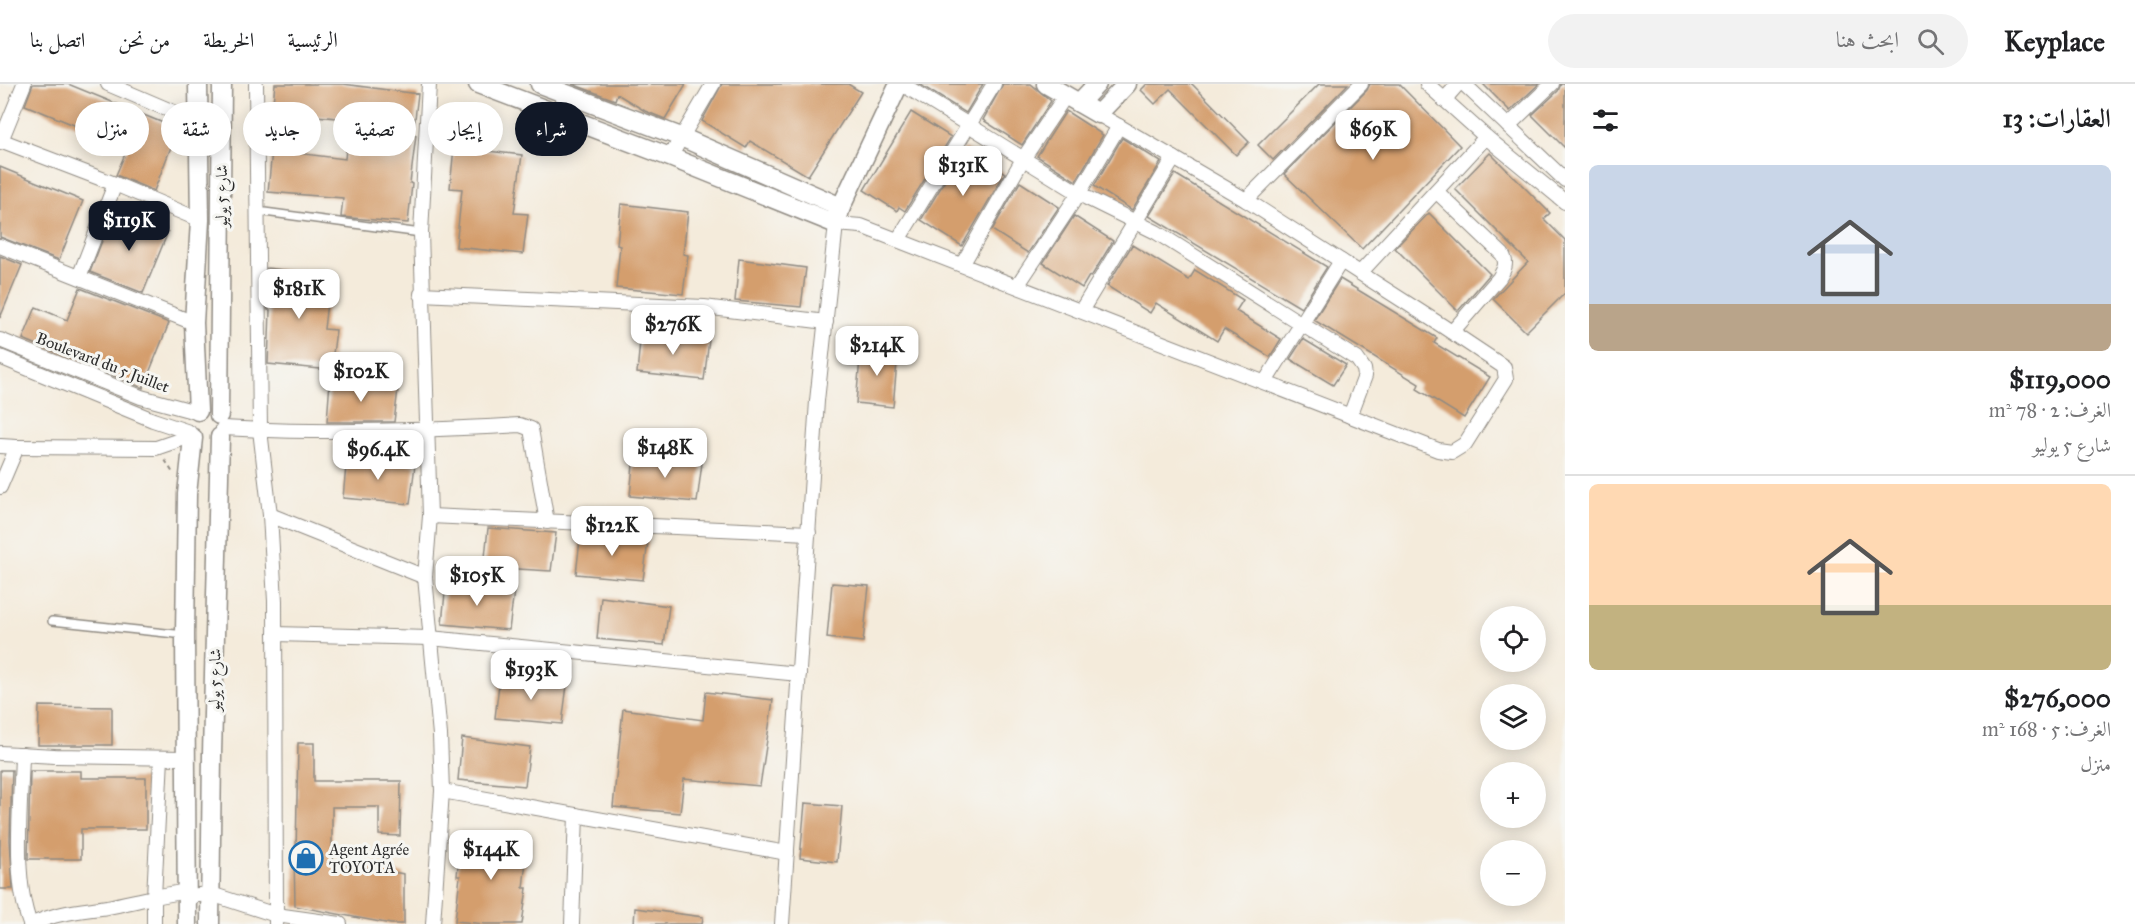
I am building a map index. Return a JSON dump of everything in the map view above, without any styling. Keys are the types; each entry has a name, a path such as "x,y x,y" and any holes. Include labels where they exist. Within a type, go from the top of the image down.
{"main road":[{"name":"شارع 5 يوليو","path":"198,84 198,102"},
{"name":"شارع 5 يوليو","path":"210,924 221,426 222,84"},
{"path":"478,84 838,216"},
{"path":"540,84 681,137 838,216"},
{"path":"838,216 901,84"},
{"path":"1046,84 1098,114 1127,84"},
{"path":"1072,99 1097,84"},
{"name":"شارع 5 يوليو","path":"197,411 194,324 200,220 199,156"},
{"path":"210,409 221,426 216,440 207,444 191,435 189,421 197,411 210,409"},
{"name":"شارع 5 يوليو","path":"187,924 184,758 185,635 187,494 191,435"}],"street":[{"path":"24,84 0,141 116,184 200,220"},
{"path":"108,84 161,106"},
{"path":"256,84 260,430 270,515 275,634 276,920"},
{"path":"429,84 421,233 421,294 430,516 425,577 441,735 442,791 433,924"},
{"path":"670,156 713,84"},
{"path":"901,84 1078,193 1156,232 1361,363 1365,376 1350,416"},
{"path":"898,240 994,84"},
{"path":"1246,201 1361,84"},
{"path":"1427,84 1486,138 1565,202"},
{"path":"1444,100 1458,84"},
{"path":"1464,84 1565,180"},
{"path":"1508,126 1552,84"},
{"path":"962,265 1023,159 1072,99"},
{"path":"782,924 817,401 838,216 1438,450 1452,452 1463,446 1506,379 1504,367 1452,332 1246,201 1098,114"},
{"path":"1017,286 1119,126"},
{"path":"1360,273 1486,138"},
{"path":"1081,311 1174,158"},
{"path":"79,277 116,184"},
{"path":"1436,191 1503,254 1505,260 1503,271 1498,278 1452,332"},
{"path":"0,246 194,324"},
{"path":"1265,382 1341,261"},
{"path":"421,294 704,307 826,322"},
{"name":"Boulevard du 5 Juillet","path":"0,340 141,397 197,411"},
{"path":"0,357 191,435"},
{"path":"221,426 260,430 426,430 520,425 531,429 547,522"},
{"path":"0,446 156,448 191,435"},
{"path":"0,487 17,447"},
{"path":"270,515 425,577"},
{"path":"430,516 809,533"},
{"path":"275,634 430,638 736,670 799,674"},
{"path":"0,753 184,758"},
{"path":"22,754 19,849 25,912 31,924 43,919 75,917 107,907 187,893 211,894 276,920 340,924"},
{"path":"154,924 161,758"},
{"path":"442,791 787,853"},
{"path":"572,924 576,815"}],"lane":[{"path":"257,211 421,233"},
{"path":"52,621 185,635"}],"path":[{"path":"156,448 187,494"}],"building":[{"path":"33,84 68,84 112,102 75,102 75,125 25,105"},
{"path":"275,84 343,84 418,94 416,110 416,102 333,102 333,118 321,117 321,102 273,102"},
{"path":"572,84 686,84 665,119 645,111 617,94 615,100"},
{"path":"722,84 848,84 861,92 808,176 750,141 746,148 702,121"},
{"path":"919,84 983,84 966,113"},
{"path":"1003,84 1031,84 1051,101 1022,145 983,120"},
{"path":"1147,84 1192,84 1249,142 1236,155 1170,89 1155,104 1141,90"},
{"path":"1319,84 1348,84 1273,160 1258,145"},
{"path":"1370,84 1399,84 1460,146 1362,249 1284,174 1367,90"},
{"path":"1483,84 1539,84 1510,111"},
{"path":"1561,84 1565,84 1565,148 1532,115 1558,91"},
{"path":"1066,111 1103,135 1076,181 1037,156"},
{"path":"911,112 951,137 905,211 899,207 897,211 864,190"},
{"path":"149,117 161,122 161,156 168,156 154,191 116,175 124,156 149,156"},
{"path":"1122,138 1161,162 1132,210 1094,186"},
{"path":"965,148 1005,173 962,246 921,220"},
{"path":"503,153 522,156 514,213 528,214 523,254 456,247 462,189 450,188 453,156 503,156"},
{"path":"1490,153 1550,213 1544,219 1565,240 1565,293 1526,332 1493,299 1528,262 1455,189"},
{"path":"271,156 321,156 345,159 345,156 413,156 408,223 341,217 343,198 268,192"},
{"path":"0,167 83,201 59,260 0,237"},
{"path":"1175,174 1327,267 1301,308 1149,216"},
{"path":"1020,182 1059,207 1028,253 992,230"},
{"path":"621,204 688,212 683,254 688,255 683,294 616,288"},
{"path":"114,210 168,232 143,293 90,272"},
{"path":"1429,213 1490,274 1458,311 1395,248"},
{"path":"1074,216 1113,241 1082,288 1043,263"},
{"path":"1132,245 1189,280 1195,270 1243,300 1236,311 1281,339 1270,357 1224,329 1217,341 1156,303 1150,313 1107,286"},
{"path":"0,256 22,265 0,318"},
{"path":"739,259 806,268 801,307 735,301"},
{"path":"267,268 330,276 324,329 336,330 331,370 268,364 270,310 268,310"},
{"path":"1340,279 1437,338 1434,343 1490,377 1464,418 1417,389 1419,384 1314,320"},
{"path":"80,288 169,323 143,388 23,339 36,307 67,320"},
{"path":"641,331 709,340 704,380 637,373"},
{"path":"1303,339 1346,365 1333,385 1290,359"},
{"path":"861,348 898,351 893,407 856,403"},
{"path":"330,381 398,389 394,422 327,422"},
{"path":"634,454 702,463 697,502 630,496"},
{"path":"347,456 415,465 410,504 343,498"},
{"path":"488,528 556,533 551,571 484,567"},
{"path":"581,532 648,541 643,580 576,574"},
{"path":"446,582 514,591 509,630 442,624"},
{"path":"832,583 869,586 863,642 827,638"},
{"path":"601,597 669,606 664,645 597,639"},
{"path":"500,676 567,685 562,724 495,718"},
{"path":"706,692 773,700 760,786 684,779 680,813 613,807 623,709 703,720"},
{"path":"39,706 112,707 112,745 38,745"},
{"path":"462,738 530,747 525,786 458,780"},
{"path":"298,743 314,743 314,781 401,781 400,836 379,835 379,807 332,807 332,862 404,874 404,924 391,924 295,906 294,855 296,855"},
{"path":"0,770 12,770 10,840 13,889 0,889"},
{"path":"30,771 81,771 81,778 146,778 146,829 81,829 81,859 28,859"},
{"path":"805,803 842,806 837,862 800,858"},
{"path":"461,834 528,843 523,888 527,888 522,924 455,921 460,876 457,876"},
{"path":"635,908 703,917 702,924 634,924"}],"place":[{"name":"Agent Agrée TOYOTA","path":"306,858"}]}
